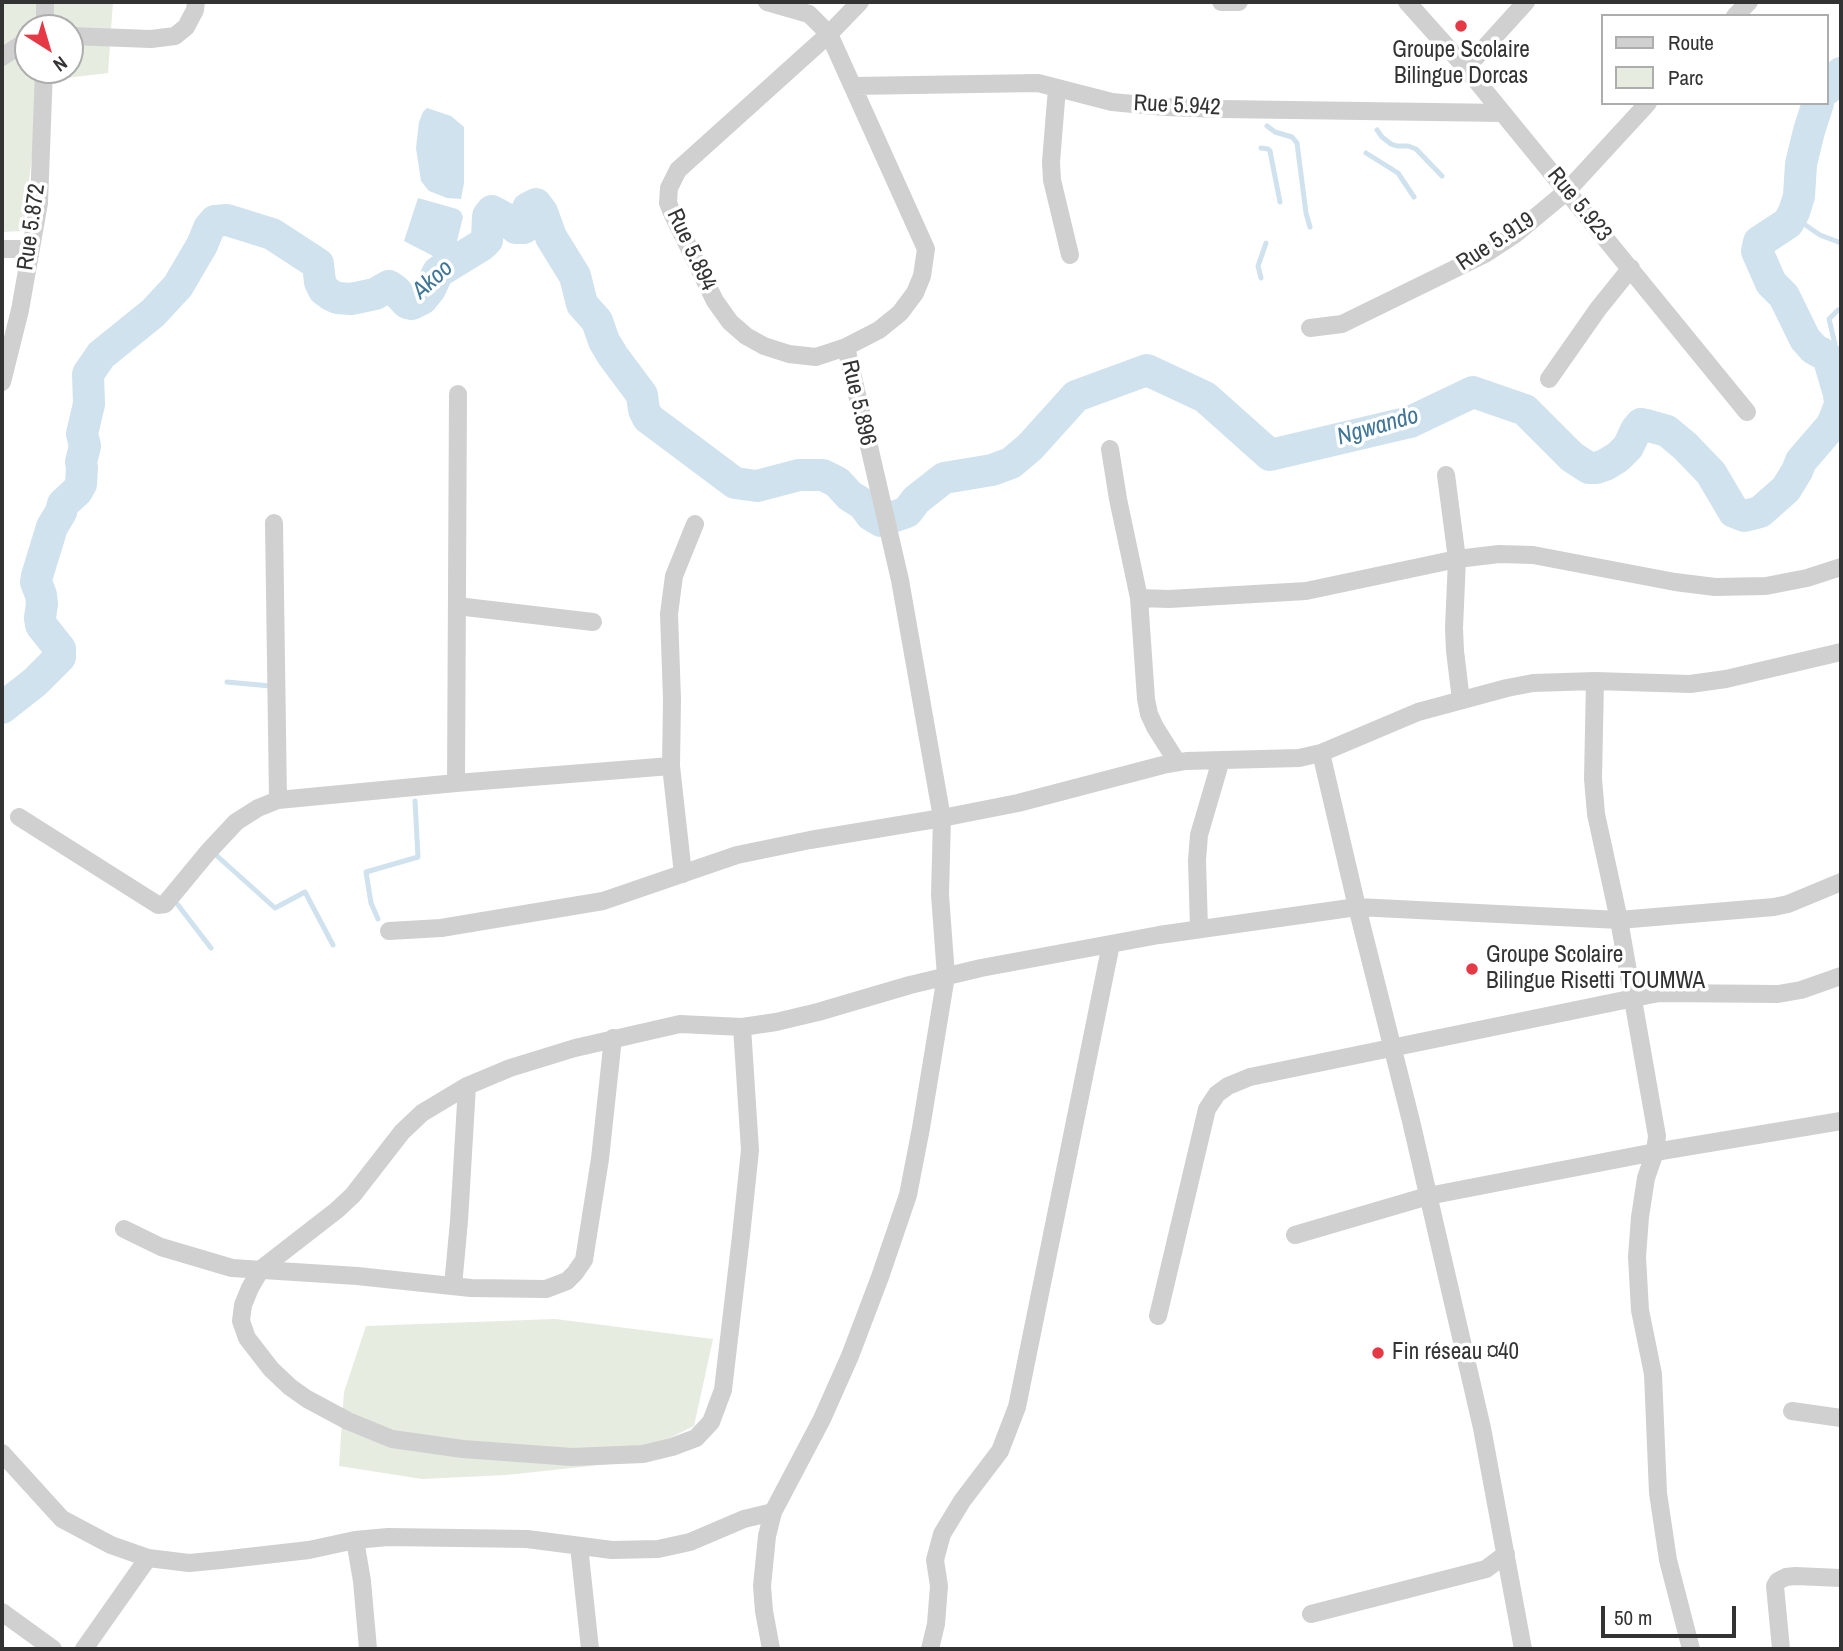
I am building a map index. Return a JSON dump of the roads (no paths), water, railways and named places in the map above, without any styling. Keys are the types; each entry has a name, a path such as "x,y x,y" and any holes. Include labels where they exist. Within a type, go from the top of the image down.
{"street":[{"path":"84,37 151,39 176,36 186,27 197,2"},
{"name":"Rue 5.896","path":"767,2 809,13 830,34 926,249 922,276 915,293 900,313 879,330 846,347 900,580 942,818 940,895 946,976 908,1195 850,1356 822,1419 773,1512 767,1536 762,1586 771,1649"},
{"name":"Rue 5.894","path":"846,347 816,357 789,354 764,346 730,323 715,300 668,203 669,188 678,170 830,34 860,2"},
{"path":"1221,2 1239,2"},
{"name":"Rue 5.923","path":"1407,2 1466,68 1747,412"},
{"path":"1466,68 1526,2"},
{"name":"Rue 5.942","path":"853,86 1038,83 1112,102 1165,107 1503,113"},
{"name":"Rue 5.872","path":"2,382 20,310 38,203 43,84"},
{"path":"1058,88 1051,172 1070,255"},
{"name":"Rue 5.919","path":"1310,328 1342,324 1485,254 1514,235 1567,191 1646,105"},
{"path":"2,249 30,249"},
{"path":"1549,379 1598,309 1631,268"},
{"path":"456,783 458,394"},
{"path":"1110,449 1139,598 1149,714 1177,762"},
{"path":"1446,475 1457,559 1454,628 1461,700"},
{"path":"274,523 278,800"},
{"path":"683,874 671,766 669,614 674,576 695,524"},
{"path":"1139,598 1306,591 1457,559 1499,554 1533,555 1715,587 1766,586 1807,578 1841,567"},
{"path":"457,606 593,622"},
{"path":"388,931 441,928 603,901 737,855 810,839 942,818 1043,797 1177,762 1299,758 1321,752 1418,712 1533,683 1595,681 1690,684 1726,679 1841,652"},
{"path":"1595,681 1593,779 1596,814 1619,920 1657,1136 1655,1152 1646,1178 1637,1257 1640,1310 1653,1374 1658,1493 1668,1560 1691,1649"},
{"path":"1321,752 1482,1428 1523,1649"},
{"path":"1199,929 1199,835 1221,760"},
{"path":"19,817 158,905 165,904 236,822 258,808 278,800 671,766"},
{"path":"742,1027 750,1150 741,1236 723,1390 711,1422 696,1438 643,1454 572,1457 463,1449 392,1439 348,1421 299,1393 271,1368 247,1338 241,1321 243,1306 261,1269 354,1195 402,1132 422,1113 467,1086 510,1068 614,1038 680,1024 742,1027 776,1022 946,976 1199,929 1357,907 1619,920 1788,904 1841,882"},
{"path":"930,1649 936,1625 939,1586 935,1560 942,1534 962,1501 1000,1451 1017,1407 1111,944"},
{"path":"1157,1316 1206,1109 1217,1094 1228,1086 1250,1077 1393,1046 1660,993 1778,994 1801,990 1841,976"},
{"path":"124,1229 161,1247 232,1268 357,1276 471,1288 546,1289 567,1281 584,1260 600,1159 614,1038"},
{"path":"453,1286 467,1086"},
{"path":"1295,1235 1428,1196 1655,1152 1841,1121"},
{"path":"1793,1411 1841,1419"},
{"path":"2,1453 62,1519 111,1545 148,1558 189,1563 309,1550 355,1540 388,1537 527,1539 612,1550 658,1549 690,1542 744,1519 773,1512"},
{"path":"355,1540 368,1649"},
{"path":"579,1546 590,1649"},
{"path":"1311,1614 1486,1569 1506,1554"},
{"path":"84,1649 148,1558"},
{"path":"1781,1649 1775,1586 1778,1581 1795,1576 1841,1578"},
{"path":"2,1612 53,1649"}],"water":[{"path":"427,108 451,116 464,127 464,183 461,199 447,198 429,191 421,181 416,148 419,122"},
{"path":"418,198 461,212 463,217 453,257 447,259 433,256 404,241"}],"waterway":[{"name":"Ngwando","path":"1829,87 1841,73"},
{"name":"Ngwando","path":"2,708 35,682 60,657 60,649 41,625 41,595 36,582 52,527 63,504 81,484 81,462 85,446 82,434 89,404 88,374 101,355 153,313 178,286 215,221 227,220 272,234 318,264 324,290 337,298 351,299 375,294 389,286 407,303 412,304 422,299 438,272 487,240 488,216 492,211 516,228 524,228 529,218 528,208 536,204 542,212 551,237 575,276 582,304 597,321 613,356 642,395 648,418 735,483 757,486 799,475 823,475 837,482 850,496 863,504 871,515 881,521 907,512 916,500 944,478 992,470 1011,463 1030,447 1076,396 1147,370 1205,397 1270,455 1410,422 1473,392 1525,410 1572,457 1589,468 1605,465 1618,457 1628,447 1641,424 1646,425 1667,431 1685,446 1711,473 1734,512 1744,516 1760,512 1786,489 1801,461 1832,425 1840,405 1829,360 1805,339 1784,296 1771,283 1757,251 1759,242 1788,223 1794,212 1799,196 1801,164 1817,105"},
{"path":"1267,126 1275,132 1292,137 1297,143 1310,227"},
{"path":"1377,130 1391,144 1416,149 1442,176"},
{"path":"1261,148 1270,151 1280,202"},
{"path":"1366,153 1398,173 1414,197"},
{"path":"1798,220 1820,235 1841,243"},
{"path":"1261,278 1258,266 1266,243"},
{"path":"1830,351 1835,344 1829,319 1838,310"},
{"path":"227,682 270,686"},
{"path":"378,919 371,903 366,872 418,857 415,801"},
{"path":"216,855 275,908 305,892 333,945"},
{"path":"178,905 211,948"}],"place":[{"name":"Groupe Scolaire Bilingue Dorcas","path":"1461,26"},
{"name":"Groupe Scolaire Bilingue Risetti TOUMWA","path":"1472,969"},
{"name":"Fin réseau ¤40","path":"1378,1353"}],"water label":[{"name":"Akoo","path":"433,280"}]}
